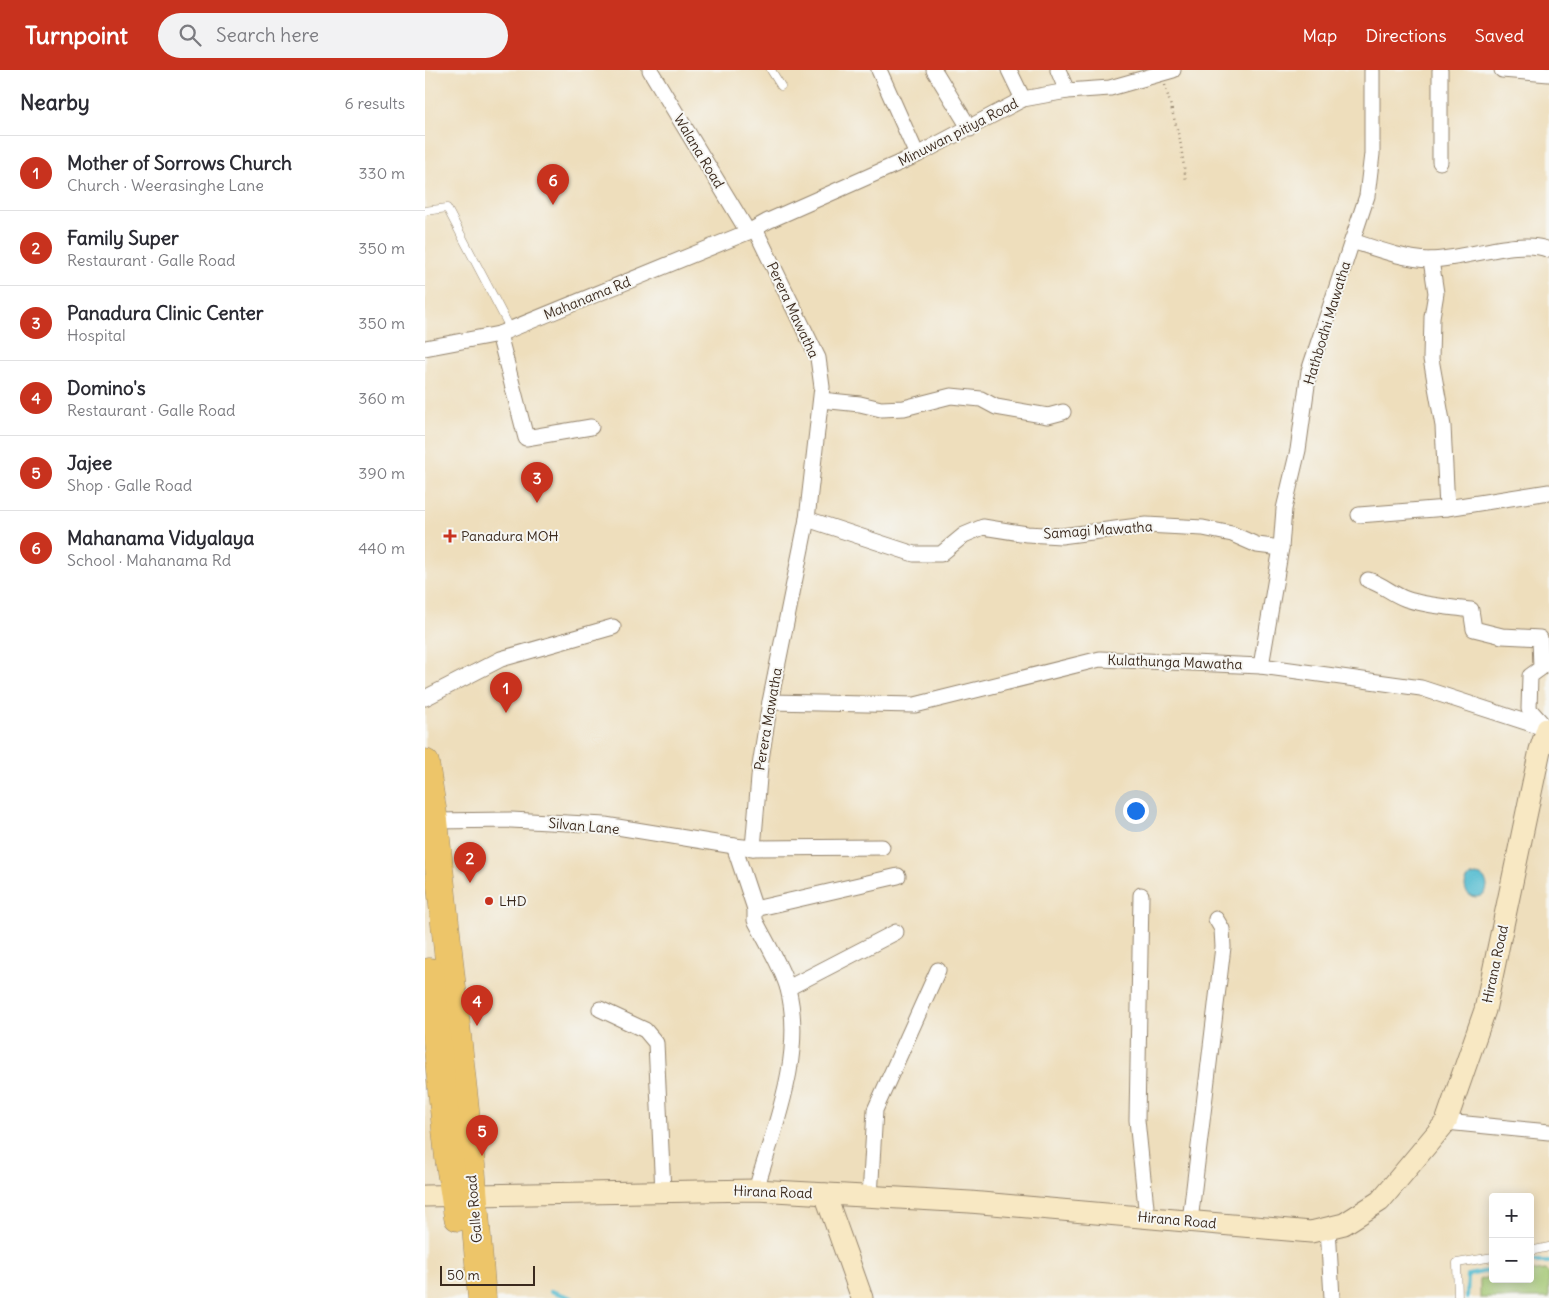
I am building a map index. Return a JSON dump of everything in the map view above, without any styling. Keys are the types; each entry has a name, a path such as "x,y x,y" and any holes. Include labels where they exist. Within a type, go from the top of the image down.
{"highway":[{"name":"Galle Road","path":"425,764 464,1194 472,1265 482,1298"},
{"name":"Galle Road","path":"425,918 464,1194"},
{"name":"Galle Road","path":"468,1298 472,1265"}],"street":[{"name":"Walana Road","path":"650,70 749,232"},
{"path":"879,70 917,155"},
{"path":"934,70 970,129"},
{"path":"1009,70 1023,99"},
{"path":"1058,70 1067,91"},
{"name":"Hathbodhi Mawatha","path":"1261,666 1281,548 1284,509 1298,450 1309,371 1367,196 1371,162 1372,70"},
{"path":"1440,70 1441,162"},
{"path":"1502,70 1549,74"},
{"name":"Minuwan pitiya Road","path":"749,232 768,221 917,155 970,129 1023,99 1067,91 1110,88 1162,73"},
{"name":"Mahanama Rd","path":"425,348 505,332 749,232"},
{"name":"Perera Mawatha","path":"749,232 817,358 822,387 807,518 759,766 753,848"},
{"path":"1352,240 1391,254 1431,260 1530,246 1549,250"},
{"path":"1431,260 1436,293 1432,317 1431,359 1443,426 1447,508"},
{"path":"505,332 526,438 591,427"},
{"path":"821,400 860,404 881,409 904,408 951,396 981,399 996,407 1048,416 1063,412"},
{"path":"1359,514 1447,508 1549,492"},
{"name":"Samagi Mawatha","path":"807,518 914,554 941,554 964,535 983,527 1027,534 1061,536 1146,525 1203,528 1232,534 1257,545 1281,548"},
{"path":"1368,580 1379,584 1392,594 1408,600 1471,610 1474,629 1502,636 1540,638 1541,668 1530,676 1529,709 1548,729"},
{"path":"425,698 501,659 613,627"},
{"name":"Kulathunga Mawatha","path":"770,702 915,705 1100,659 1261,666 1421,688 1548,729"},
{"name":"Hirana Road","path":"425,1196 756,1190 970,1202 1311,1232 1344,1224 1380,1201 1445,1122 1485,1010 1540,750 1548,729"},
{"name":"Silvan Lane","path":"429,822 511,820 605,826 734,846"},
{"path":"756,1190 787,1079 793,1037 788,988 755,920 755,909 734,846 753,848 882,847"},
{"path":"755,909 898,876"},
{"path":"1141,896 1137,1120 1147,1217"},
{"path":"1190,1221 1223,947 1222,929 1216,919"},
{"path":"788,988 896,932"},
{"path":"870,1197 875,1110 938,970"},
{"path":"600,1009 645,1030 656,1043 663,1192"},
{"path":"1445,1122 1549,1132"},
{"path":"825,1194 861,1298"},
{"path":"1329,1228 1332,1298"}],"lane":[{"path":"771,70 781,86"},
{"path":"425,211 447,208 505,332"},
{"path":"1534,1250 1549,1247"},
{"path":"1458,1298 1457,1263 1489,1258"}],"path":[{"path":"1162,73 1180,140 1185,180"}],"green space":[{"path":"1545,1270 1549,1273 1549,1298 1480,1298 1480,1279 1489,1278 1489,1283 1534,1283 1534,1271"}],"water":[{"path":"1476,875 1486,882 1487,886 1480,896 1476,897 1466,890 1465,886 1472,876"}],"waterway":[{"path":"1534,1262 1549,1262"},
{"path":"1467,1298 1468,1275 1489,1271"},
{"path":"551,1291 572,1298"}],"place":[{"name":"Mahanama Vidyalaya","path":"553,205"},
{"name":"Panadura Clinic Center","path":"537,503"},
{"name":"Panadura MOH","path":"450,536"},
{"name":"Mother of Sorrows Church","path":"506,713"},
{"name":"Family Super","path":"470,883"},
{"name":"LHD","path":"489,901"},
{"name":"Domino's","path":"477,1026"},
{"name":"Jajee","path":"482,1156"}]}
